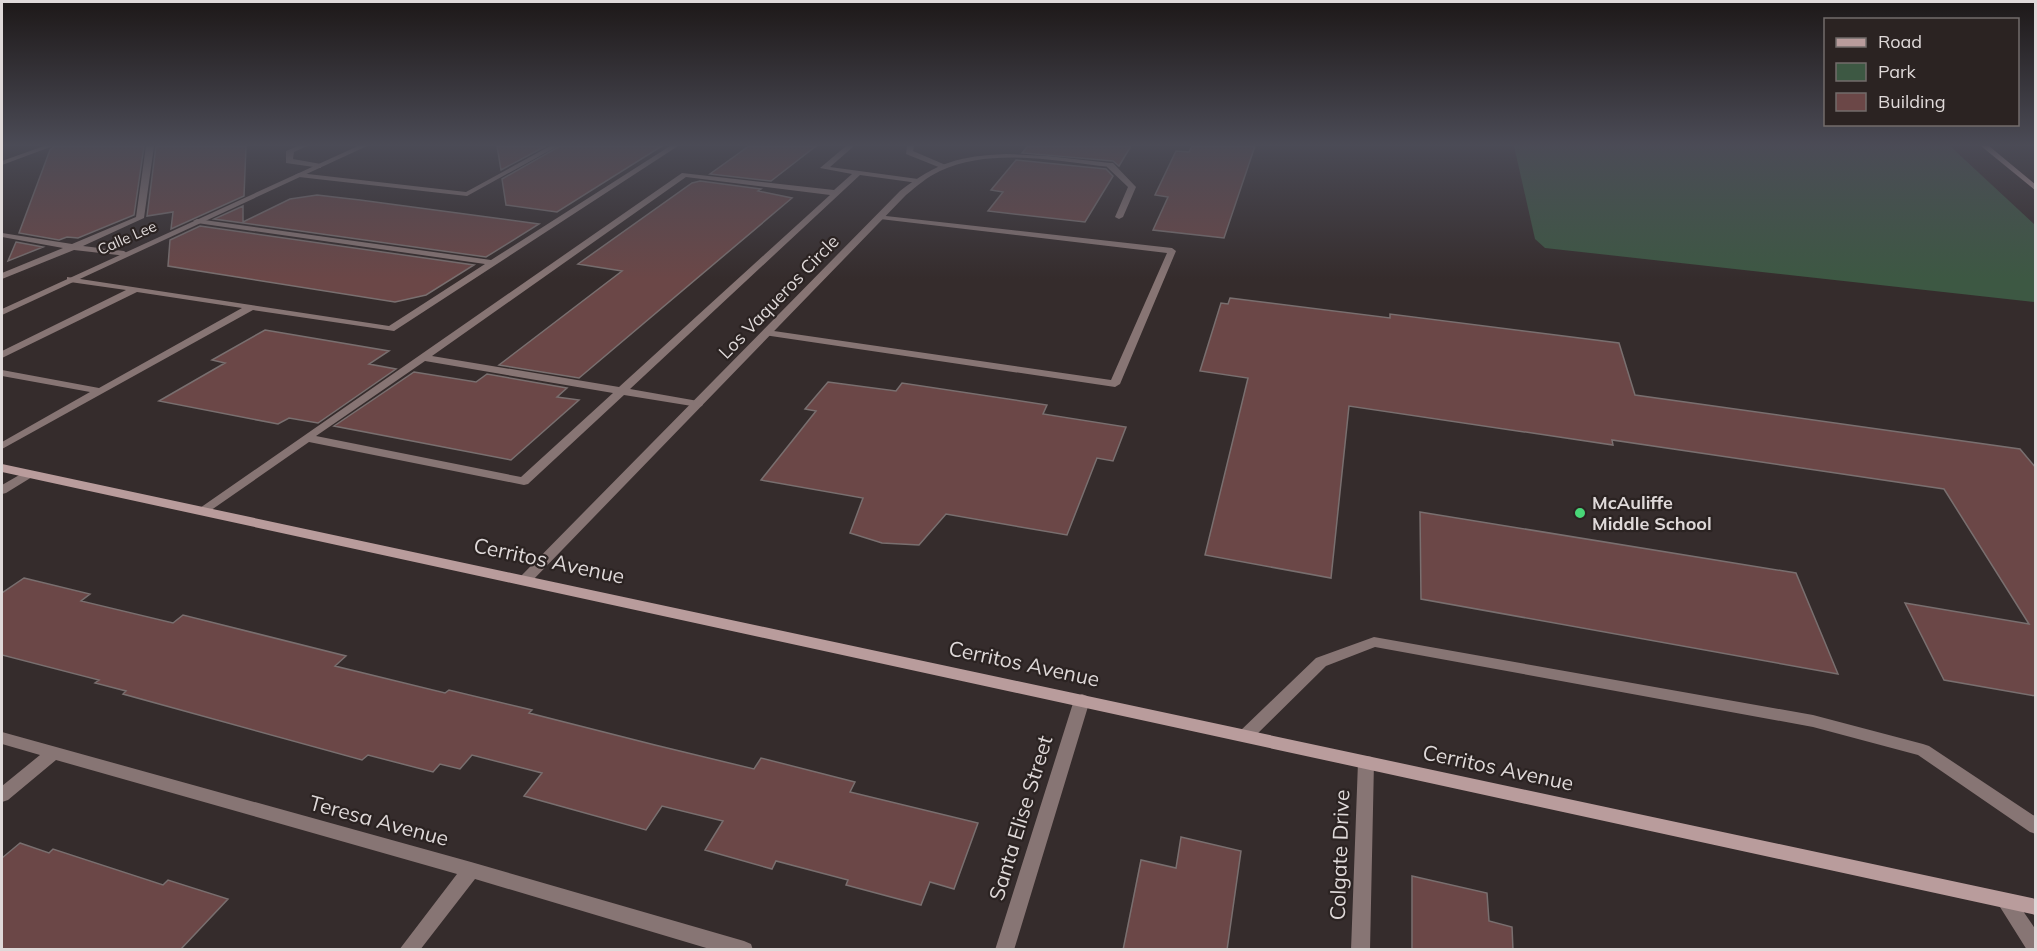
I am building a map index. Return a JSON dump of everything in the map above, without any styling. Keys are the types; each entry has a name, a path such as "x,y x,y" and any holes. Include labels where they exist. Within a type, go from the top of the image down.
{"main road":[{"name":"Cerritos Avenue","path":"2,468 526,579 2036,907"}],"street":[{"path":"2,276 140,218 144,190"},
{"name":"Calle Lee","path":"2,312 263,190"},
{"path":"437,190 467,194 474,190"},
{"path":"70,279 391,329 605,190"},
{"path":"203,510 663,190"},
{"path":"814,190 836,193"},
{"path":"307,438 524,481 839,190"},
{"name":"Los Vaqueros Circle","path":"526,579 908,190"},
{"name":"Los Vaqueros Circle","path":"1119,217 1131,190"},
{"path":"767,333 1115,384 1172,251 880,217"},
{"path":"197,221 493,263"},
{"path":"2,235 124,254"},
{"path":"2,355 135,289"},
{"path":"2,447 252,307"},
{"path":"422,357 698,404"},
{"path":"2,373 100,392"},
{"path":"2,490 28,474"},
{"path":"1245,736 1321,662 1374,642 1813,721 1923,750 2036,828"},
{"name":"Santa Elise Street","path":"1004,950 1082,700"},
{"name":"Teresa Avenue","path":"2,738 52,754 471,870 744,950"},
{"path":"2,795 52,754"},
{"name":"Colgate Drive","path":"1360,950 1366,762"},
{"path":"408,950 471,870"},
{"path":"2006,901 2036,947"}],"green space":[{"path":"1524,190 1998,190 2035,225 2035,302 1545,248 1535,239"}],"building":[{"path":"35,190 138,190 134,215 78,238 67,237 59,240 19,233"},
{"path":"150,190 244,190 244,196 171,229 173,212 147,216"},
{"path":"504,190 591,190 557,212 506,205"},
{"path":"682,190 759,190 792,198 579,378 499,365 622,271 578,264"},
{"path":"993,190 1104,190 1085,222 988,211 1003,192"},
{"path":"1157,190 1240,190 1224,238 1153,230 1168,197 1155,195"},
{"path":"317,195 539,224 486,257 214,219 243,206 243,222 290,199"},
{"path":"200,226 474,265 426,295 395,302 168,266 170,240"},
{"path":"16,242 43,247 8,261"},
{"path":"1230,298 1390,318 1390,314 1619,343 1635,395 2020,449 2036,468 2036,696 1944,680 1905,603 2029,624 1944,489 1612,440 1613,445 1349,406 1331,578 1205,555 1248,378 1200,371 1221,303 1228,304"},
{"path":"265,330 389,351 369,364 396,369 318,423 289,418 278,424 159,401 225,363 212,360"},
{"path":"414,372 476,382 487,374 567,388 557,397 579,400 511,460 334,426"},
{"path":"828,382 896,391 902,383 1047,405 1043,414 1126,427 1113,461 1097,458 1067,535 946,514 919,545 882,543 850,533 863,498 761,480 816,411 805,409"},
{"path":"1420,512 1796,573 1838,674 1421,599"},
{"path":"24,578 90,594 81,601 173,623 183,615 346,656 335,666 445,693 449,690 532,710 529,713 655,745 754,769 761,758 855,782 850,792 978,823 954,889 930,882 921,905 846,885 848,880 776,861 772,869 705,850 723,821 662,806 646,830 524,796 542,773 472,755 460,769 440,764 433,772 368,755 362,760 123,694 126,691 95,683 99,680 2,655 2,593"},
{"path":"1181,837 1241,851 1227,950 1123,950 1141,860 1176,868"},
{"path":"20,843 49,853 53,849 163,885 168,880 228,899 180,950 2,950 2,858"},
{"path":"1412,876 1487,893 1489,921 1512,927 1513,950 1412,950"}],"place":[{"name":"McAuliffe Middle School","path":"1580,513"}]}
